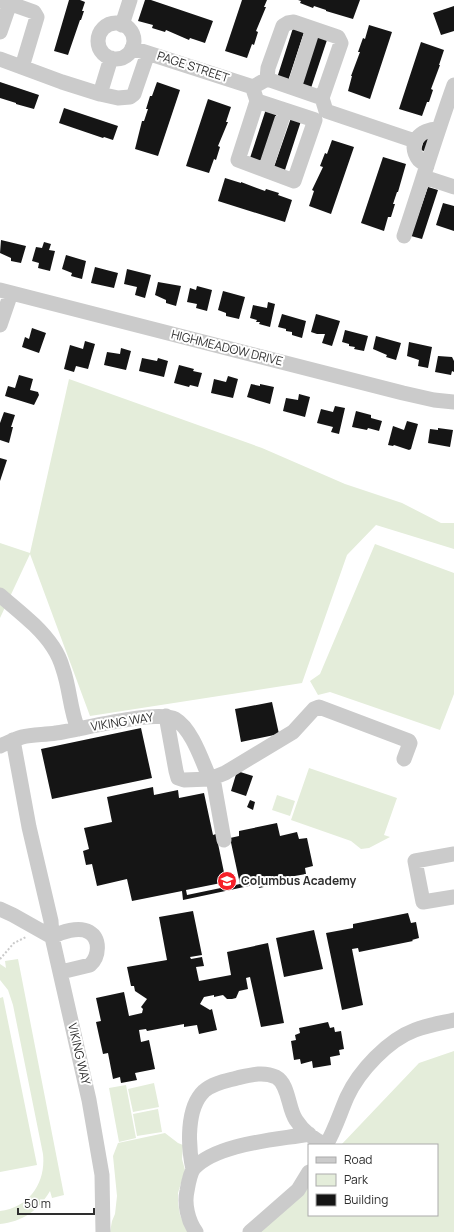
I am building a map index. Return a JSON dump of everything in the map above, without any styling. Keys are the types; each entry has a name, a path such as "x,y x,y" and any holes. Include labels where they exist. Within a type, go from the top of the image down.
{"street":[{"path":"122,25 130,0"},
{"path":"0,32 5,2 34,12 37,17 22,67"},
{"path":"294,22 338,37 341,43 321,110 294,181 238,160 255,94 267,79 268,68 283,26 288,23 294,22"},
{"path":"111,24 122,25 131,32 133,37 132,48 126,56 121,58 111,58 106,56 99,47 99,36 106,27 111,24"},
{"path":"294,88 313,29"},
{"name":"PAGE STREET","path":"132,48 255,94 286,110 321,110 415,141"},
{"path":"0,58 62,82 118,98 130,97 134,94 148,53"},
{"path":"100,94 111,58"},
{"name":"PAGE STREET","path":"267,79 294,88 321,110"},
{"path":"404,236 426,171 438,129 454,85"},
{"path":"265,170 286,110"},
{"path":"438,129 430,129 421,133 415,141 415,151 426,171 454,187"},
{"path":"0,325 5,292"},
{"name":"HIGHMEADOW DRIVE","path":"5,292 403,393 434,400 454,402"},
{"path":"0,595 35,625 54,647 63,669 70,694 74,719 78,729"},
{"path":"166,716 178,778 184,780 212,779 225,773 294,732 314,709 319,707 409,741 410,742 404,759"},
{"name":"VIKING WAY","path":"103,1232 102,1175 89,1100 52,937 51,921 29,827 6,743 32,734 55,734 125,720 166,716 174,718 185,727 212,779 224,840"},
{"path":"454,854 415,861 423,902 454,897"},
{"path":"0,908 52,937 65,932 78,930 89,932 93,936 98,946 94,961 90,965 61,972"},
{"path":"326,1144 351,1090 359,1077 376,1057 398,1039 415,1030 454,1020"},
{"path":"196,1232 186,1207 185,1198 193,1169 190,1157 191,1113 196,1101 204,1091 215,1084 254,1074 269,1075 277,1078 282,1083 295,1120 306,1131 324,1144"},
{"path":"193,1169 213,1154 230,1147 306,1131"},
{"path":"250,1232 298,1190 308,1174"}],"path":[{"path":"0,959 14,943 25,937 29,937"}],"green space":[{"path":"69,379 262,448 345,484 402,503 441,523 454,523 454,549 376,525 347,555 302,683 90,716 30,554 0,618 0,543 30,553"},
{"path":"375,544 454,573 454,694 440,730 330,692 318,695 310,681 320,674"},
{"path":"309,768 397,798 384,835 390,837 369,848 361,849 351,841 291,820"},
{"path":"277,795 295,801 290,816 272,810"},
{"path":"18,959 64,1195 52,1198 50,1191 41,1204 23,1218 0,1224 0,1211 11,1209 20,1204 28,1199 34,1192 42,1174 43,1164 43,1154 13,1005 8,990 0,980 0,964 6,968 5,961"},
{"path":"3,997 37,1165 0,1172 0,998"},
{"path":"454,1051 454,1232 257,1232 308,1179 308,1216 438,1216 438,1144 342,1144 419,1063"},
{"path":"154,1083 159,1107 133,1112 128,1089"},
{"path":"126,1085 136,1138 119,1142 109,1088"},
{"path":"158,1109 162,1132 137,1136 133,1114"},
{"path":"165,1133 183,1145 182,1159 185,1170 178,1193 178,1203 180,1215 188,1232 110,1232 115,1214 117,1196 113,1156 118,1143"}],"building":[{"path":"69,0 80,0 85,2 82,11 84,11 68,55 54,51"},
{"path":"145,0 151,0 213,21 205,43 190,38 189,40 166,30 165,32 152,28 153,25 138,21"},
{"path":"242,0 267,0 264,7 266,7 256,31 258,32 254,45 252,44 247,58 225,51"},
{"path":"298,0 360,0 353,19 314,6 313,8 300,3 301,1"},
{"path":"454,6 454,31 441,35 433,13"},
{"path":"369,25 392,32 370,99 348,91 351,76 360,52 358,52 363,38 365,39"},
{"path":"293,28 304,32 288,81 277,78"},
{"path":"317,37 327,40 311,88 301,85"},
{"path":"421,42 444,50 431,89 433,90 429,102 427,102 422,116 399,109"},
{"path":"0,82 39,95 34,109 0,98"},
{"path":"157,82 180,90 158,156 135,149 142,121 144,121 148,109 146,109 150,96 152,96"},
{"path":"208,99 231,107 226,122 228,122 218,146 220,147 216,160 214,159 209,173 186,166"},
{"path":"64,108 118,126 113,140 59,123"},
{"path":"266,109 277,113 261,161 250,158"},
{"path":"291,118 301,121 285,170 274,167"},
{"path":"425,137 430,139 426,152 421,150"},
{"path":"332,140 354,147 331,214 309,206 314,191 312,190 323,167 320,166 325,153 327,154"},
{"path":"383,157 406,164 393,204 395,204 391,217 388,217 384,231 361,223"},
{"path":"225,178 265,191 266,189 279,193 278,195 292,200 285,222 218,201"},
{"path":"428,187 438,190 422,239 411,236"},
{"path":"443,203 454,206 454,231 436,225"},
{"path":"1,240 26,246 21,263 11,261 11,258 0,253"},
{"path":"44,242 51,244 49,250 55,251 50,271 38,268 39,263 32,261 36,247 42,248"},
{"path":"66,255 86,261 82,279 71,276 72,273 62,269"},
{"path":"95,267 118,273 114,288 91,283"},
{"path":"127,269 151,275 145,298 135,295 137,287 124,284"},
{"path":"158,282 181,286 176,306 166,303 166,300 155,295"},
{"path":"197,286 212,290 207,311 196,308 197,304 187,302 190,288 196,290"},
{"path":"223,291 245,297 239,319 226,316 226,313 218,310"},
{"path":"268,302 275,304 270,327 259,324 260,322 256,322 257,320 250,318 253,305 267,308"},
{"path":"282,314 306,321 302,338 292,335 292,332 286,331 286,329 278,327"},
{"path":"316,314 340,321 332,346 322,343 325,334 311,332"},
{"path":"32,328 46,333 39,353 22,347 25,337 29,339"},
{"path":"345,330 368,336 364,351 354,349 355,347 349,346 349,344 342,342"},
{"path":"376,336 401,343 396,360 386,357 387,355 373,349"},
{"path":"85,341 95,344 88,369 76,366 74,372 64,369 70,345 83,349"},
{"path":"409,342 432,347 428,368 418,366 419,360 407,356"},
{"path":"121,348 131,351 126,370 104,365 107,352 120,354"},
{"path":"438,356 452,357 454,361 454,372 452,371 451,375 435,372"},
{"path":"142,358 157,361 158,358 168,361 164,377 139,371"},
{"path":"179,365 202,373 198,387 190,385 189,387 174,383"},
{"path":"19,375 33,379 30,390 38,392 39,395 34,405 5,396 8,386 15,388"},
{"path":"228,376 238,379 233,398 211,393 214,379 226,382"},
{"path":"251,384 274,387 270,404 247,397"},
{"path":"299,394 310,397 305,417 283,411 286,398 298,400"},
{"path":"335,406 345,408 339,434 331,432 333,427 317,423 321,409 333,412"},
{"path":"356,411 371,415 371,418 382,421 379,431 368,428 367,430 352,427"},
{"path":"4,412 15,415 11,427 13,427 9,443 0,440 0,423"},
{"path":"407,421 418,424 411,449 409,450 394,445 388,445 393,426 404,430"},
{"path":"438,428 453,430 450,447 428,443 430,429 438,430"},
{"path":"0,458 7,460 0,481"},
{"path":"272,702 279,734 241,742 235,709"},
{"path":"141,728 152,778 52,799 41,749"},
{"path":"237,771 253,776 246,796 231,791"},
{"path":"153,787 154,795 178,790 179,798 204,793 213,835 216,834 226,882 186,890 187,895 240,884 230,838 239,836 239,831 277,823 280,836 297,832 299,839 307,838 313,866 305,868 306,874 289,877 290,882 276,885 275,880 272,881 273,885 259,888 258,884 183,900 182,891 132,901 127,879 97,886 92,864 86,865 83,851 89,849 84,828 112,822 107,797"},
{"path":"250,800 255,802 253,810 247,807"},
{"path":"193,911 202,955 190,957 191,959 202,957 204,966 196,967 199,981 231,975 227,952 268,943 284,1023 261,1027 250,977 246,978 248,989 239,991 236,998 227,999 223,995 214,997 214,995 204,997 200,1004 210,1010 212,1009 217,1030 199,1034 197,1025 184,1027 184,1024 147,1031 146,1029 139,1030 141,1042 149,1040 155,1069 135,1073 137,1080 121,1083 120,1077 113,1079 108,1053 103,1054 96,1022 101,1021 96,998 124,992 129,1016 142,1013 143,1009 141,1007 147,999 135,991 134,986 131,986 127,967 167,960 159,917"},
{"path":"408,913 411,923 416,922 419,938 412,940 413,941 359,952 358,948 352,949 363,1005 342,1010 326,933 353,928 353,924"},
{"path":"314,930 323,969 284,977 276,938"},
{"path":"328,1022 330,1028 334,1027 335,1032 341,1031 344,1049 339,1050 340,1055 330,1057 331,1065 313,1068 312,1061 301,1064 300,1059 294,1060 291,1041 296,1040 295,1035 300,1033 299,1028"}],"place":[{"name":"Columbus Academy","path":"227,881"}]}
